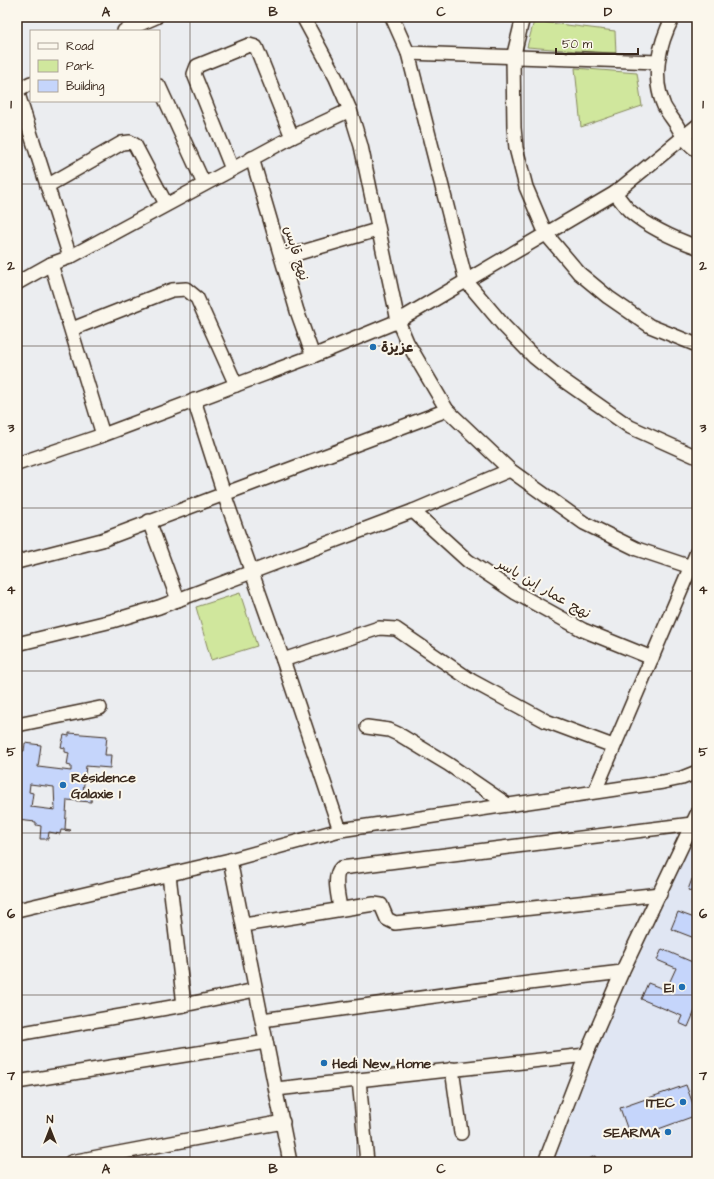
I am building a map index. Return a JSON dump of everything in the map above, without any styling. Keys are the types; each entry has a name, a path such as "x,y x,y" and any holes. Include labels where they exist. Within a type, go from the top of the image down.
{"street":[{"path":"130,30 156,17"},
{"path":"303,17 336,78 350,110 361,146 377,230 398,321 407,342 447,410 510,470 584,523 637,549 694,569"},
{"path":"392,17 408,53 466,281 524,346 560,378 630,427 697,456"},
{"path":"523,17 513,58 512,99 516,148 526,187 546,234 579,273 608,298 650,326 697,345"},
{"path":"673,17 664,35 658,62 658,82 664,105 684,137 697,150"},
{"path":"232,169 194,74 197,66 249,45 256,47 292,137"},
{"path":"408,53 513,58 658,62"},
{"path":"30,84 17,90 70,257"},
{"path":"160,88 204,184"},
{"path":"17,283 51,264 70,257 292,137 350,110"},
{"path":"17,464 103,435 313,356 398,321 615,193 697,126"},
{"path":"47,186 122,143 130,142 135,146 166,204"},
{"name":"نهج قابس","path":"252,158 313,356"},
{"path":"615,193 630,211 638,217 684,242 697,247"},
{"path":"282,258 377,230"},
{"path":"51,264 103,435"},
{"path":"72,329 160,294 172,290 186,289 197,298 236,385"},
{"path":"194,400 224,494 283,660 340,830"},
{"path":"17,562 102,540 149,521 447,410"},
{"path":"17,644 112,622 159,607 413,511 510,470"},
{"name":"نهج عمار إبن ياسر","path":"413,511 468,561 516,593 583,630 652,658"},
{"path":"149,521 178,600"},
{"path":"595,791 652,658 694,569 697,552"},
{"path":"283,660 380,628 388,627 396,629 479,685 546,721 613,746"},
{"path":"17,725 100,708"},
{"path":"368,727 389,730 400,735 508,805"},
{"path":"17,910 230,860 340,830 663,782 682,778 697,772"},
{"path":"545,1162 586,1055 622,972 695,819"},
{"path":"340,909 337,873 341,868 695,819"},
{"path":"230,860 290,1162"},
{"path":"169,875 184,1005"},
{"path":"244,925 378,904 383,910 387,919 395,923 660,894"},
{"path":"262,1020 530,983 622,972"},
{"path":"17,1034 184,1005 255,990"},
{"path":"17,1082 266,1042"},
{"path":"276,1089 586,1055"},
{"path":"452,1069 461,1133"},
{"path":"359,1080 367,1162"},
{"path":"71,1162 283,1122"}],"shaded area":[{"path":"697,831 697,1162 554,1162 601,1039"}],"green space":[{"path":"534,21 615,31 616,54 527,47"},
{"path":"575,68 637,73 642,106 581,127"},
{"path":"240,593 257,646 211,660 196,607"}],"building":[{"name":"Résidence Galaxie 1","path":"69,733 107,736 105,755 111,755 110,768 86,766 83,792 92,793 91,802 67,800 65,829 71,830 61,830 60,834 49,832 48,839 40,839 41,826 36,825 36,822 17,820 17,747 21,748 21,751 24,751 25,743 41,745 38,767 71,771 71,766 67,765 69,753 65,752 65,748 61,747 64,735 69,736","holes":["30,784 54,787 55,810 31,807 33,793 29,792"]},
{"path":"692,879 697,881 697,894 688,890"},
{"path":"678,912 697,919 697,939 671,929"},
{"name":"E1","path":"662,949 697,964 697,1006 688,1027 679,1023 682,1016 641,999 648,983 666,990 676,968 657,960"},
{"path":"686,1085 697,1115 631,1139 620,1108"},
{"path":"595,1156 598,1162 582,1162"}],"place":[{"name":"عزيزة","path":"373,347"},
{"name":"Résidence Galaxie 1","path":"63,785"},
{"name":"E1","path":"682,987"},
{"name":"Hedi New Home","path":"324,1063"},
{"name":"ITEC","path":"683,1102"},
{"name":"SEARMA","path":"668,1132"}]}
